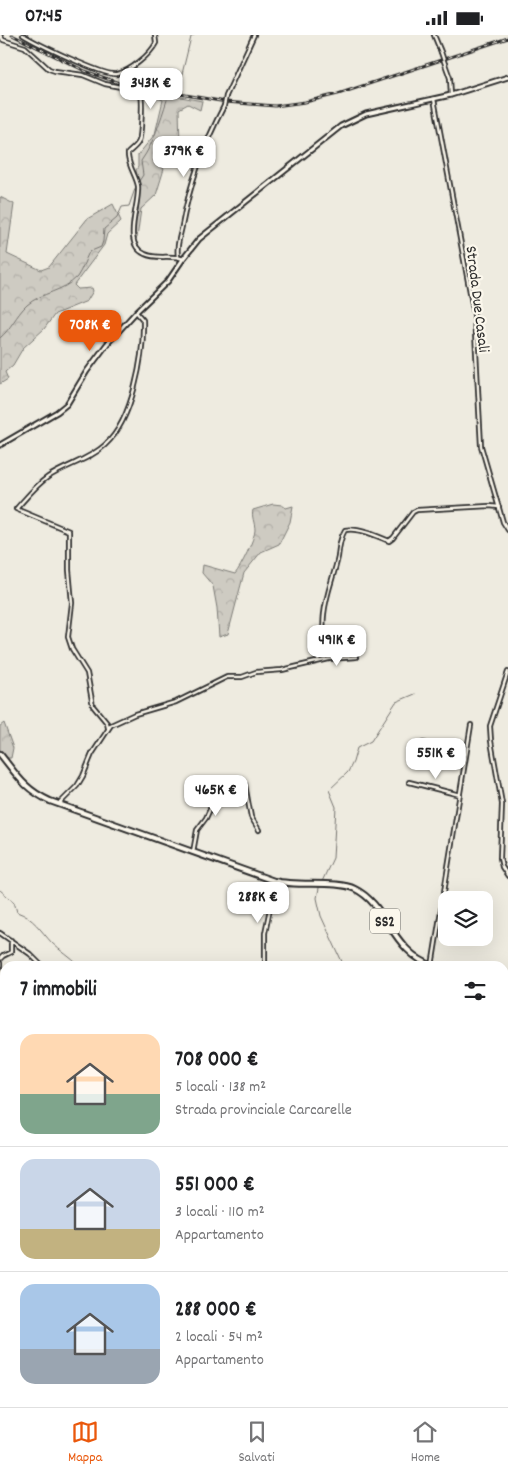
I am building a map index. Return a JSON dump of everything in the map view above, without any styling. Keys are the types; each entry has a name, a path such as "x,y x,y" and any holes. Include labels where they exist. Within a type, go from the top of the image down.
{"main road":[{"path":"0,445 64,407 107,344 168,281 183,259 205,234 344,124 366,114 451,95 508,77"},
{"name":"SS2","path":"0,754 31,791 59,804 274,881 289,884 332,885 354,888 366,896 409,952 422,961"}],"street":[{"path":"0,35 3,41 25,47 49,69 83,75 105,84 136,90 140,94 143,105 140,137 137,145 128,153 130,166 138,186 137,208 132,230 134,244 138,251 145,254 183,259"},
{"path":"23,35 48,49 96,70 111,74 117,74 139,62 147,55 156,43 155,35"},
{"path":"178,257 177,247 194,175 206,141 224,106 226,96 254,35"},
{"path":"434,35 450,78 451,95"},
{"name":"Strada Due Casali","path":"434,99 474,314 481,446 503,522 508,530"},
{"path":"108,728 107,723 93,707 87,673 72,649 68,637 72,603 69,570 69,531 16,509 48,477 105,445 115,433 128,408 141,363 143,320 136,312"},
{"path":"318,662 321,656 327,596 339,544 345,530 351,529 376,534 389,541 410,514 417,510 499,507"},
{"path":"59,804 77,786 92,754 108,728 135,713 176,702 227,677 242,677 256,672 282,670 334,658 356,657"},
{"path":"508,672 490,726 502,804 500,858 502,867 508,876"},
{"path":"434,961 471,725"},
{"path":"423,743 466,755"},
{"path":"193,852 197,830 211,807 224,791 244,782 251,817 259,830"},
{"path":"408,782 460,795"},
{"path":"265,961 265,933 274,881"},
{"path":"0,933 12,939 37,961"},
{"path":"1,961 3,956 11,953 12,939"}],"green space":[{"path":"138,89 202,101 200,110 188,104 179,109 180,145 168,159 161,160 159,165 164,169 156,195 141,209 137,238 134,240 133,230 138,209 139,185 136,170 138,167 138,155 155,134 163,100 140,92"},
{"path":"0,197 14,204 7,254 41,270 49,267 87,219 113,204 121,221 107,234 104,245 74,285 78,289 92,288 93,291 87,301 55,314 44,329 23,348 13,365 5,372 8,379 0,384"},
{"path":"273,504 282,505 286,508 293,506 290,522 279,544 261,552 244,573 228,634 219,637 213,586 202,573 203,565 235,574 253,539 255,530 253,510"},
{"path":"4,723 13,748 11,758 7,758 0,750 0,726"}],"waterway":[{"path":"169,86 171,82 182,74 191,37 194,35"},
{"path":"139,181 143,175 141,161 153,139 167,100"},
{"path":"0,338 27,305 39,297 65,286 77,277 89,252 101,247 104,229 117,218 122,207 129,206 136,186"},
{"path":"342,961 321,916 317,898 319,888 333,858 336,807 329,790 348,772 357,748 371,741 396,702 415,694"},
{"path":"0,890 14,902 17,912 32,921 52,943 74,961"}],"railway":[{"path":"12,35 85,71 122,84 226,102 275,106 305,102 338,94 508,38"}]}
